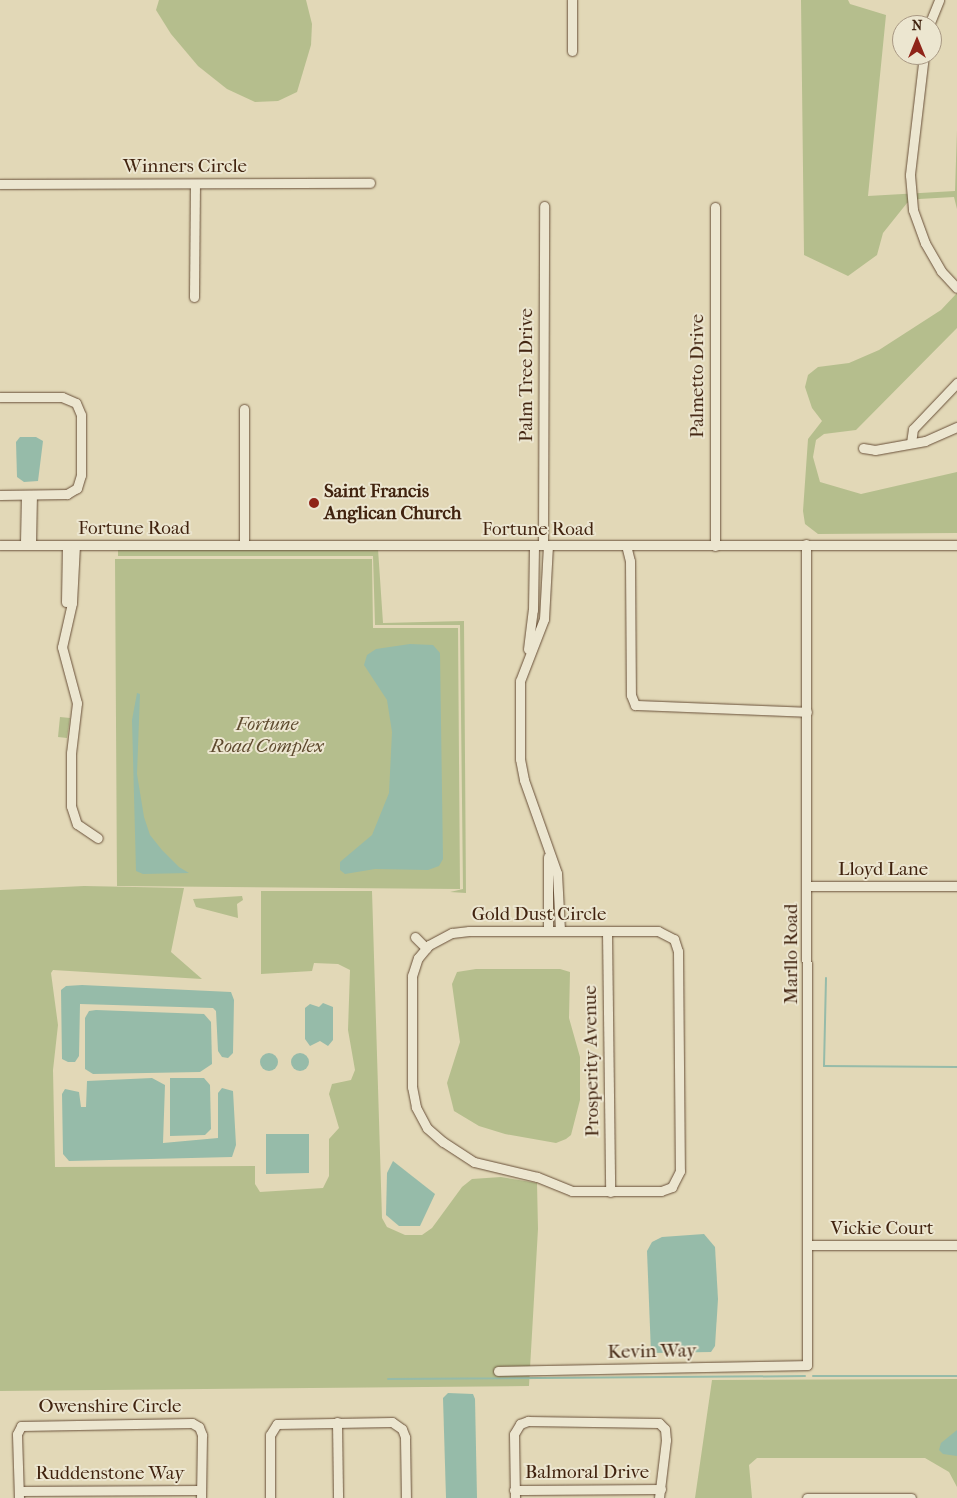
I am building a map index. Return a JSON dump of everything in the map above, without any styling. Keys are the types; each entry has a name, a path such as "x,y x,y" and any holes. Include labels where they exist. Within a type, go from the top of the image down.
{"street":[{"path":"572,0 572,51"},
{"path":"932,15 935,1"},
{"path":"923,65 910,175 913,210 925,243 941,271 957,288"},
{"name":"Winners Circle","path":"0,184 370,182"},
{"path":"194,297 195,184"},
{"name":"Palm Tree Drive","path":"542,545 544,206"},
{"name":"Palmetto Drive","path":"715,207 715,546"},
{"path":"911,443 913,429 957,383"},
{"path":"0,397 67,398 81,412 79,485 67,494 0,495"},
{"path":"244,409 244,545"},
{"path":"863,448 875,450 911,443 957,428"},
{"path":"28,545 29,495"},
{"name":"Fortune Road","path":"0,544 957,545"},
{"name":"Marllo Road","path":"806,544 808,886 807,1365"},
{"path":"71,545 68,607 62,647 77,703 71,753 71,806 77,824 98,838"},
{"path":"526,661 533,599 542,545"},
{"path":"542,545 546,600 539,634 526,661 520,681 521,768 548,854 557,873 560,931"},
{"path":"626,546 630,561 631,695 635,705 807,712"},
{"path":"533,599 546,600"},
{"path":"548,854 548,931"},
{"name":"Lloyd Lane","path":"808,886 957,886"},
{"name":"Gold Dust Circle","path":"560,931 666,933 674,939 678,950 679,1177 672,1187 661,1191 572,1191 532,1175 474,1162 443,1142 427,1128 416,1107 412,1087 411,989 414,967 426,948 440,938 460,932 560,931"},
{"name":"Prosperity Avenue","path":"607,931 610,1192"},
{"path":"415,937 426,948"},
{"name":"Vickie Court","path":"807,1245 957,1245"},
{"name":"Kevin Way","path":"498,1370 807,1365"},
{"path":"514,1494 514,1434 520,1424 528,1421 659,1423 665,1429 666,1440 660,1493"},
{"path":"270,1498 273,1428 285,1422 392,1422 402,1428 406,1498"},
{"path":"337,1422 338,1498"},
{"name":"Owenshire Circle","path":"19,1494 17,1434 21,1426 28,1423 192,1423 199,1427 202,1436 201,1494"},
{"name":"Balmoral Drive","path":"514,1494 660,1493"},
{"name":"Ruddenstone Way","path":"19,1494 201,1494"},
{"path":"808,1498 911,1498"}],"green space":[{"path":"159,0 306,0 312,24 311,45 297,92 278,101 255,102 227,89 198,66 171,34 156,10"},
{"path":"801,0 848,0 850,4 886,15 868,196 955,191 957,130 957,209 954,197 919,199 907,203 883,233 877,255 848,276 804,255"},
{"path":"957,293 957,328 856,430 824,434 816,440 813,457 820,482 861,494 957,472 957,533 818,534 805,524 803,511 808,439 822,421 812,408 805,387 808,375 818,367 849,363 879,350 941,310"},
{"path":"118,548 378,549 383,623 464,621 466,893 450,892 463,889 460,625 375,625 373,556 118,556"},
{"name":"Fortune Road Complex","path":"115,559 372,559 373,628 458,628 460,889 117,886"},
{"path":"60,717 70,718 67,738 58,737"},
{"path":"84,886 184,888 171,952 202,979 53,970 51,973 58,1025 53,1070 55,1167 255,1166 255,1184 260,1192 323,1188 329,1176 329,1139 339,1128 329,1094 332,1084 351,1080 355,1070 348,1030 350,970 338,964 314,963 312,971 261,974 261,891 372,891 382,1218 387,1227 405,1235 422,1235 432,1228 462,1187 472,1179 501,1177 537,1183 538,1229 529,1386 0,1391 0,890"},
{"path":"242,896 243,900 237,904 238,918 196,907 193,899"},
{"path":"476,969 560,969 570,972 569,1018 580,1057 580,1100 571,1135 566,1139 556,1143 505,1134 479,1126 454,1111 447,1083 460,1042 452,984 457,972"},
{"path":"957,1379 957,1487 949,1472 925,1458 757,1458 749,1465 752,1498 695,1498 712,1380"}],"shaded area":[{"path":"20,437 36,437 43,441 38,481 24,482 17,477 16,442"},
{"path":"410,644 433,645 440,653 443,859 439,866 428,870 375,869 345,874 340,870 340,862 372,835 389,793 392,732 387,700 364,665 367,655 376,649"},
{"path":"137,693 140,694 137,774 144,817 150,835 162,850 179,867 189,873 143,874 136,871 132,720"},
{"path":"82,985 231,992 234,1000 233,1053 228,1058 222,1057 218,1051 216,1011 213,1008 80,1004 79,1056 75,1062 68,1062 62,1059 61,990 66,986"},
{"path":"323,1003 333,1007 333,1040 328,1046 320,1041 310,1046 305,1039 305,1008 310,1004 319,1007"},
{"path":"89,1011 204,1014 211,1022 212,1064 200,1072 93,1074 85,1069 85,1018"},
{"path":"269,1053 275,1056 278,1062 275,1068 269,1071 263,1068 260,1062 263,1056"},
{"path":"296,1053 304,1053 309,1058 307,1069 296,1071 291,1066 291,1058"},
{"path":"152,1078 165,1085 163,1143 218,1138 218,1093 222,1088 233,1091 236,1145 232,1157 69,1161 63,1154 62,1094 65,1089 79,1092 81,1107 86,1107 87,1081"},
{"path":"170,1078 204,1078 210,1085 211,1129 205,1135 170,1136"},
{"path":"266,1134 309,1134 309,1173 266,1174"},
{"path":"393,1161 435,1194 420,1226 399,1226 386,1215 387,1173"},
{"path":"704,1234 715,1247 718,1299 715,1346 711,1352 651,1353 647,1251 652,1242 662,1237"},
{"path":"448,1393 473,1394 475,1399 477,1498 446,1498 443,1398"},
{"path":"957,1430 957,1456 943,1454 939,1450 941,1443"}],"waterway":[{"path":"826,978 824,1066 957,1067"},
{"path":"388,1379 805,1376"},
{"path":"813,1376 957,1376"}],"place":[{"name":"Saint Francis Anglican Church","path":"314,503"}]}
